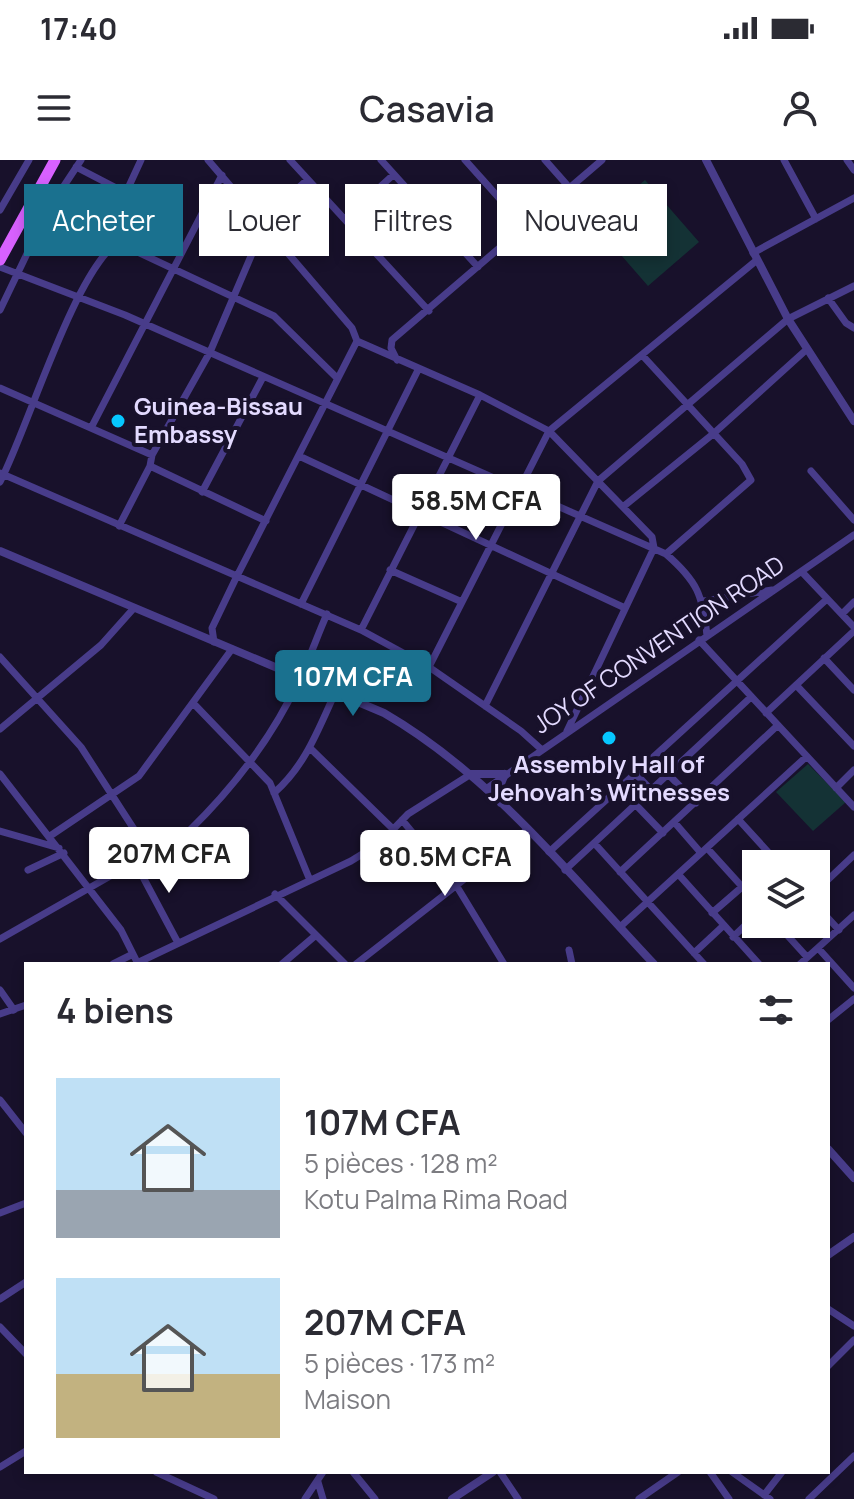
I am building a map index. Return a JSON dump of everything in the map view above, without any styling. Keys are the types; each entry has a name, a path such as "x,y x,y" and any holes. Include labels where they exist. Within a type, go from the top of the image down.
{"main road":[{"path":"0,244 47,160"},
{"path":"0,260 55,160"}],"street":[{"path":"0,210 29,160"},
{"path":"130,184 141,160"},
{"path":"208,160 229,184"},
{"path":"290,160 345,219"},
{"path":"381,160 392,176 478,267"},
{"path":"465,160 497,196"},
{"path":"545,160 566,184"},
{"path":"571,184 602,160"},
{"path":"706,160 788,319 854,421"},
{"path":"784,160 816,219"},
{"path":"847,160 854,170"},
{"path":"65,184 78,164 111,184"},
{"path":"91,428 222,175"},
{"path":"383,184 392,176"},
{"path":"303,184 307,180"},
{"path":"429,667 549,431 755,256 854,198"},
{"path":"378,351 429,311 497,250"},
{"path":"0,310 25,256"},
{"path":"102,256 79,296 1,477 361,630 429,667 541,749"},
{"path":"146,256 274,316 337,378"},
{"path":"119,526 150,466 152,455 210,352 250,256"},
{"path":"289,256 352,328 357,341 480,395 549,431 652,537 654,548 567,731"},
{"path":"379,256 429,311"},
{"path":"0,267 79,296 210,352 666,554 686,572 704,601 703,638 736,682 854,807"},
{"path":"485,706 598,481 788,319 854,286"},
{"path":"828,298 846,323 854,328"},
{"path":"392,340 391,348 397,361"},
{"path":"214,642 212,628 357,341"},
{"path":"624,506 713,434 806,350"},
{"path":"642,355 742,464 751,480 666,554"},
{"path":"301,604 418,370"},
{"path":"202,492 263,377"},
{"path":"0,388 152,455"},
{"path":"361,630 418,512 480,395"},
{"path":"299,456 625,608"},
{"path":"150,466 266,521"},
{"path":"811,471 854,520"},
{"name":"JOY OF CONVENTION ROAD","path":"486,789 854,535"},
{"path":"0,551 335,693 409,728 471,774 549,852 650,962"},
{"path":"390,570 462,602"},
{"path":"766,713 854,629 802,572"},
{"path":"704,601 774,590"},
{"path":"549,852 827,599"},
{"path":"842,614 854,602"},
{"path":"0,729 101,645 134,608"},
{"path":"0,939 189,831 252,762 300,679 327,614"},
{"path":"50,836 139,776 232,649"},
{"path":"0,657 39,698 115,795 150,854"},
{"path":"824,658 854,690"},
{"path":"796,685 854,746"},
{"path":"274,793 292,777 310,748 335,693"},
{"path":"565,870 751,697"},
{"path":"194,704 252,762 274,793 309,878"},
{"path":"620,872 777,726"},
{"path":"310,748 394,830"},
{"path":"620,927 806,757"},
{"path":"836,788 854,770"},
{"path":"635,773 651,790"},
{"path":"0,774 62,850 121,930 137,962"},
{"path":"139,962 275,894 351,861 394,830 402,820 471,774 505,774 500,786 501,804"},
{"path":"668,774 696,803"},
{"path":"635,804 663,833"},
{"path":"738,819 766,850"},
{"path":"402,820 456,885 503,962"},
{"path":"675,823 742,887 712,913"},
{"path":"359,962 527,830"},
{"path":"0,831 62,850"},
{"path":"595,844 702,962"},
{"path":"28,870 62,850"},
{"path":"830,878 854,855"},
{"path":"135,862 177,941"},
{"path":"679,875 757,962"},
{"path":"275,894 342,962"},
{"path":"802,962 854,915"},
{"path":"830,920 839,930"},
{"path":"694,953 723,926"},
{"path":"733,937 742,928"},
{"path":"284,962 316,935"},
{"path":"790,938 807,957"},
{"path":"818,948 854,988"},
{"path":"569,950 572,962"},
{"path":"117,962 133,954"},
{"path":"0,990 14,1010"},
{"path":"830,1018 854,999"},
{"path":"0,1014 24,1006"},
{"path":"0,1100 24,1129"},
{"path":"830,1151 854,1178"},
{"path":"0,1213 24,1204"},
{"path":"830,1254 854,1237"},
{"path":"0,1299 24,1283"},
{"path":"830,1310 854,1326"},
{"path":"0,1327 24,1352"},
{"path":"830,1364 854,1340"},
{"path":"0,1467 24,1452"},
{"path":"809,1499 854,1456"},
{"path":"160,1474 214,1499"},
{"path":"305,1499 322,1474"},
{"path":"355,1474 375,1499"},
{"path":"452,1499 490,1474"},
{"path":"501,1474 518,1499"},
{"path":"639,1499 675,1474"},
{"path":"711,1474 728,1499"},
{"path":"735,1474 767,1497 781,1474"},
{"path":"318,1482 323,1499"},
{"path":"651,1491 658,1499"}],"green space":[{"path":"667,205 699,242 648,286 622,256 667,256"},
{"path":"808,764 846,802 813,831 776,792"}],"place":[{"name":"Guinea-Bissau Embassy","path":"118,421"},
{"name":"Assembly Hall of Jehovah's Witnesses","path":"609,738"}]}
